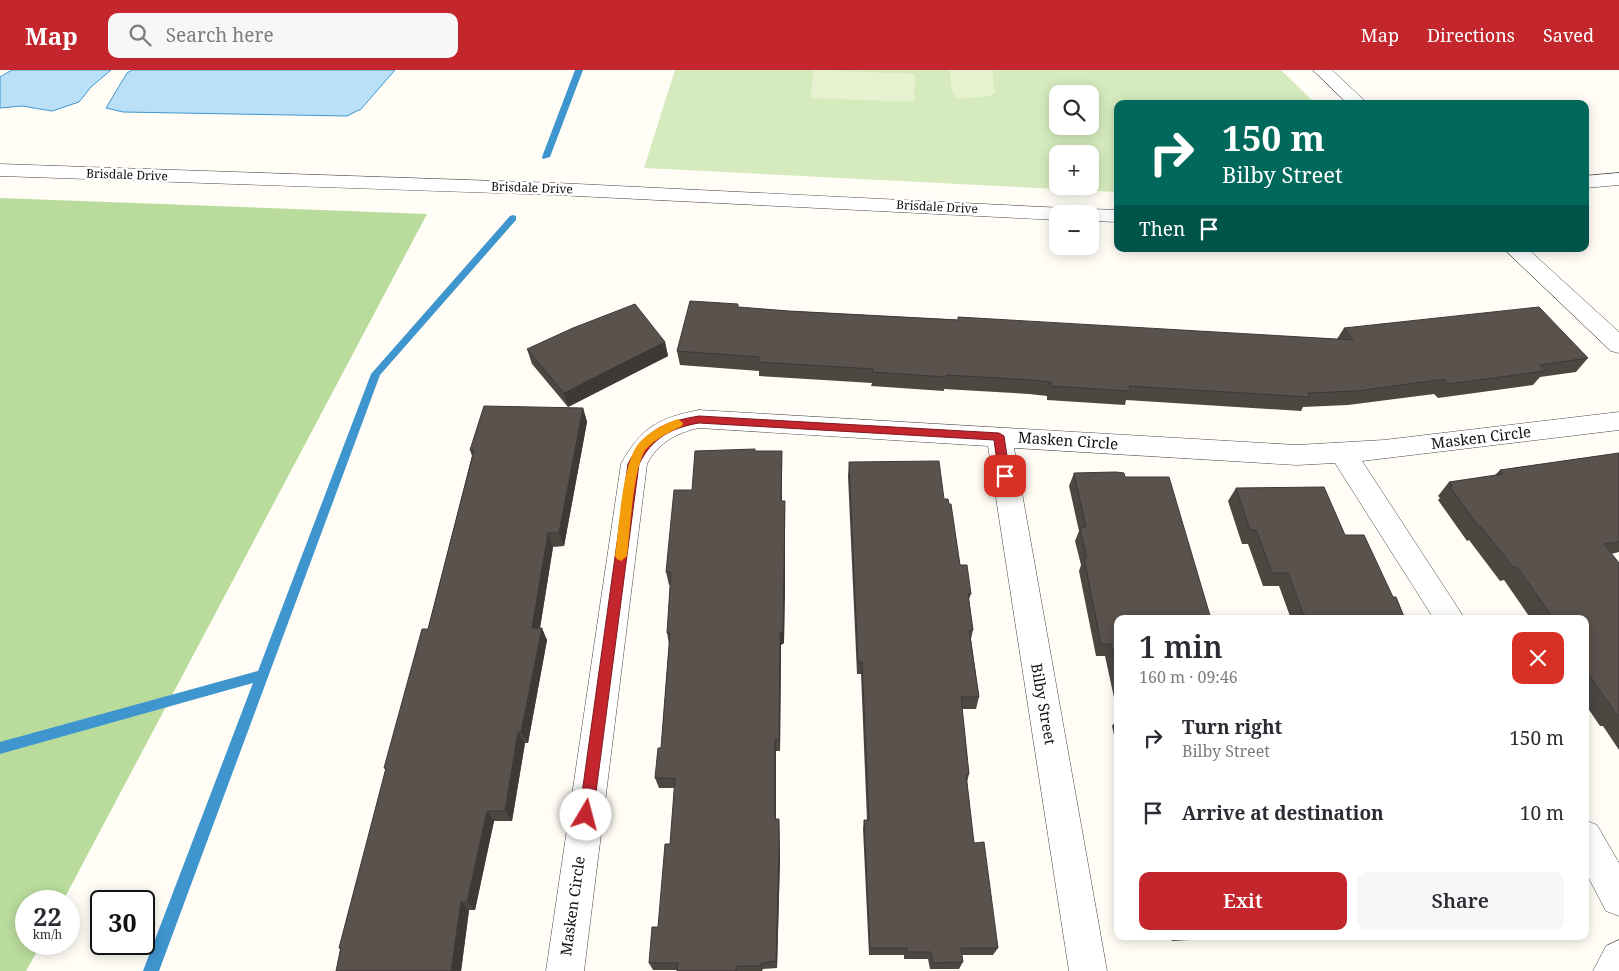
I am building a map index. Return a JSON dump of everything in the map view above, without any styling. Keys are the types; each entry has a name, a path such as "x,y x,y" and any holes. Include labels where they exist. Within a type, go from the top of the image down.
{"street":[{"path":"1322,70 1355,100"},
{"name":"Brisdale Drive","path":"0,170 557,189 1049,213"},
{"path":"1589,182 1619,179"},
{"path":"1099,215 1114,216"},
{"path":"1518,252 1619,346"},
{"name":"Masken Circle","path":"565,971 634,464 642,446 675,424 699,419 1297,455 1343,454 1619,421"},
{"name":"Bilby Street","path":"999,436 1088,971"},
{"path":"1343,454 1447,615"},
{"path":"1589,844 1619,898"},
{"path":"1612,971 1619,959"}],"green space":[{"path":"675,70 1281,70 1312,100 1114,100 1114,192 1099,191 1099,145 1049,145 1049,189 644,168"},
{"path":"814,70 915,74 914,102 810,98"},
{"path":"950,70 993,70 993,84 996,92 990,96 956,99 951,88"},
{"path":"0,198 427,214 69,890 15,890 15,955 35,955 26,971 0,971"}],"water":[{"path":"12,70 111,70 91,87 79,102 52,111 22,106 0,108 0,77"},
{"path":"132,70 395,70 361,109 347,116 123,112 106,108 127,73"}],"building":[{"path":"690,301 738,304 738,307 789,311 958,320 958,317 1353,340 1344,328 1539,307 1588,358 1540,365 1546,371 1448,384 1445,379 1357,391 1308,393 1309,397 1129,386 1130,391 1051,386 1051,382 1033,380 872,372 873,369 758,362 759,357 677,351"},
{"path":"635,304 665,342 564,393 527,349 573,328"},
{"path":"484,406 583,408 559,533 548,533 532,628 542,628 521,732 518,732 505,811 487,811 467,902 461,902 451,971 336,971 341,948 339,948 386,768 384,768 422,629 428,629 474,450 470,450"},
{"path":"755,449 755,451 782,451 781,501 785,501 783,631 780,633 779,740 775,740 775,819 779,819 776,961 761,963 761,966 736,966 736,971 677,971 678,963 649,963 652,927 658,927 665,844 670,844 675,778 655,778 658,748 661,748 670,633 667,633 671,572 666,572 674,490 692,490 695,451"},
{"path":"1619,453 1619,542 1604,544 1619,563 1619,715 1617,715 1589,675 1589,615 1551,615 1517,567 1514,568 1481,527 1479,527 1450,487 1452,486 1449,482 1503,474 1500,470"},
{"path":"939,461 944,499 948,499 949,504 951,504 960,565 967,565 971,594 968,594 973,630 969,630 979,697 961,697 969,774 966,774 974,843 984,842 998,948 961,948 963,962 933,963 931,952 907,952 907,948 870,948 864,820 869,820 862,662 858,662 849,462"},
{"path":"1116,472 1124,473 1125,477 1169,477 1210,615 1114,615 1114,657 1111,644 1101,644 1084,558 1087,558 1080,528 1086,527 1074,473"},
{"path":"1324,487 1345,535 1364,535 1403,615 1306,615 1303,613 1288,573 1272,573 1256,530 1250,530 1236,488"}],"waterway":[{"path":"546,157 579,70"},
{"path":"263,675 376,374 513,218"},
{"path":"0,748 263,675"},
{"path":"151,971 263,675"}],"slow traffic":[{"path":"621,556 634,464 642,446 678,423"}],"route":[{"path":"586,815 634,464 642,446 675,424 699,419 999,436 1005,476"}]}
